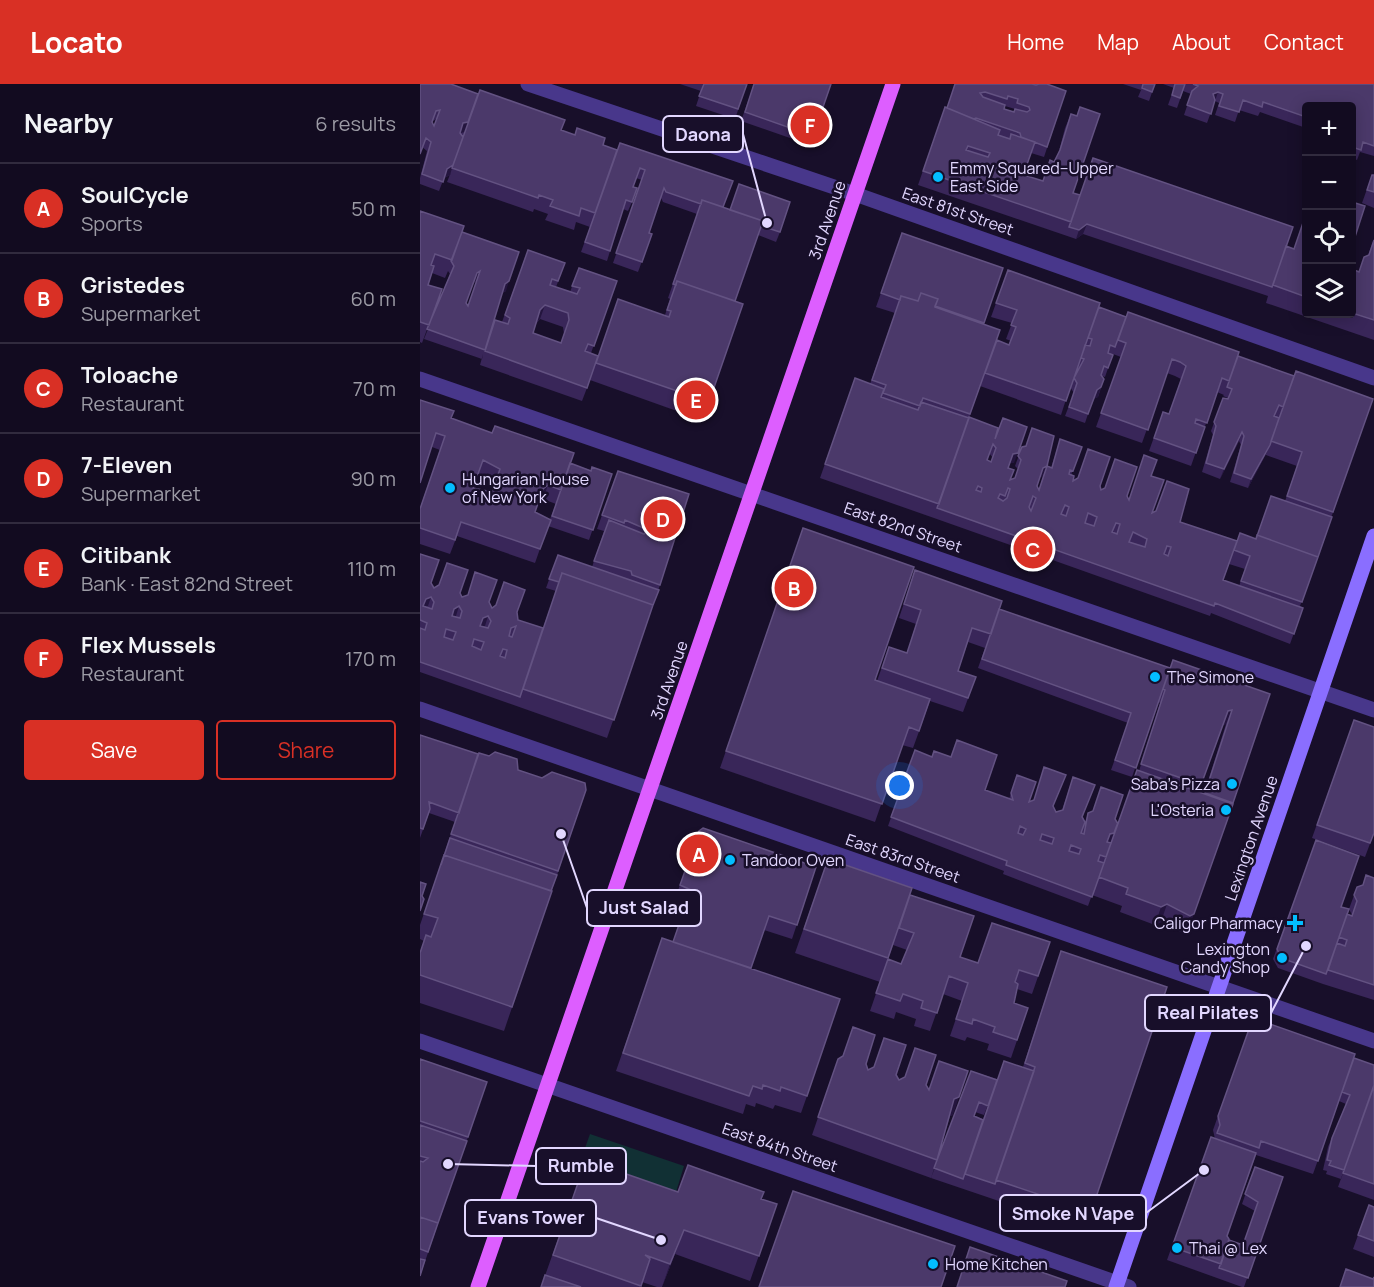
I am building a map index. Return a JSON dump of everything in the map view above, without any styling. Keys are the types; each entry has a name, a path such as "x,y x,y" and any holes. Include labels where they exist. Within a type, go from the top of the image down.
{"main road":[{"name":"3rd Avenue","path":"478,1287 893,84"},
{"name":"Lexington Avenue","path":"1121,1286 1219,988 1374,536"}],"street":[{"name":"East 81st Street","path":"528,84 855,194 1374,378"},
{"name":"East 82nd Street","path":"420,379 1374,710"},
{"name":"East 83rd Street","path":"420,709 1374,1041"},
{"name":"East 84th Street","path":"420,1041 1121,1286"}],"green space":[{"path":"590,1134 684,1166 669,1215 573,1182"}],"building":[{"path":"420,84 451,84 478,94 468,122 463,123 460,133 463,137 453,165 447,169 443,182 422,174 431,142 426,138 420,154","holes":["440,110 434,126 432,122 436,111"]},
{"path":"704,84 747,84 738,109 699,96"},
{"path":"754,84 831,84 813,136 745,112"},
{"path":"955,84 1047,84 1066,91 1047,147 1021,137 1020,133 947,108","holes":["985,92 1007,99 1008,96 1018,99 1017,103 1029,107 1030,110 1027,112 1015,109 1014,112 1004,109 1005,105 983,97 980,93"]},
{"path":"1143,84 1155,84 1152,92 1142,88"},
{"path":"1175,84 1185,84 1180,98 1172,95"},
{"path":"1193,84 1374,84 1374,146 1363,142 1361,150 1356,148 1356,102 1302,102 1302,116 1263,102 1262,107 1243,100 1239,112 1219,106 1223,94 1218,92 1213,94 1215,100 1211,114 1187,105 1192,91 1198,86"},
{"path":"480,90 565,120 561,130 575,135 577,128 605,138 603,145 617,150 595,213 581,208 579,216 550,206 553,200 539,195 538,198 452,168"},
{"path":"945,107 1000,130 998,135 1010,139 1011,134 1035,142 1025,170 1007,162 1005,169 1043,181 1050,160 1054,162 1060,150 1071,114 1077,116 1080,107 1100,114 1073,193 1080,195 1071,222 923,171","holes":["968,146 990,153 988,157 966,150"]},
{"path":"620,143 733,181 723,207 702,200 701,204 666,192 664,188 642,262 616,253 645,170 640,168 633,187 637,188 632,202 626,200 610,251 585,242"},
{"path":"1093,158 1293,227 1272,287 1087,224 1079,230 1069,227"},
{"path":"1372,175 1374,175 1374,192 1367,190"},
{"path":"739,184 790,202 780,232 761,226 763,221 730,210"},
{"path":"702,200 763,221 735,301 677,281 676,285 673,284"},
{"path":"1356,203 1365,206 1356,234"},
{"path":"420,211 464,226 452,260 435,254 431,265 434,266 428,285 442,289 429,325 420,322"},
{"path":"1302,226 1302,296 1273,285 1286,246 1294,249"},
{"path":"462,232 519,252 509,281 505,284 485,350 427,329 454,266 451,261","holes":["480,271 468,306 466,303 477,273"]},
{"path":"902,233 1003,268 984,323 935,306 938,299 921,293 918,301 901,296 900,300 881,293"},
{"path":"1374,240 1374,320 1356,314 1356,271 1359,272 1364,257 1369,255"},
{"path":"528,250 565,263 558,281 552,279 550,285 577,294 580,288 572,286 579,268 617,281 594,346 588,344 585,351 598,356 587,388 485,351 495,320 508,324 510,318 505,315","holes":["545,305 568,313 569,320 561,343 533,333 540,310"]},
{"path":"1008,270 1100,303 1066,401 985,373 997,340 1009,345 1016,327 1011,325 1017,310 996,303"},
{"path":"677,281 743,304 709,402 596,363 618,299 669,317 671,311 667,310"},
{"path":"921,293 938,299 935,307 1000,330 970,414 923,398 920,406 883,393 886,385 872,380 901,296 918,301"},
{"path":"1099,307 1126,317 1115,347 1110,345 1108,353 1113,355 1108,368 1104,366 1101,375 1104,379 1088,414 1069,407 1077,383 1074,378 1084,359 1081,358 1085,345 1090,346 1092,339 1088,338"},
{"path":"1128,312 1239,352 1229,381 1222,378 1207,423 1196,419 1195,423 1205,427 1196,453 1154,438 1163,412 1169,414 1186,366 1180,362 1172,359 1148,430 1101,413 1126,343 1118,340"},
{"path":"1238,356 1294,376 1283,407 1279,405 1274,416 1279,418 1270,445 1251,479 1234,473 1244,436 1242,432 1224,469 1206,463 1216,426 1214,422 1223,398 1228,399 1232,389 1227,387"},
{"path":"1296,371 1373,399 1333,512 1287,496 1302,452 1271,441"},
{"path":"855,378 884,389 881,397 918,410 921,402 969,418 939,504 825,464"},
{"path":"420,400 454,411 451,418 492,433 495,426 574,453 561,490 548,485 543,489 535,512 551,520 540,549 461,522 455,540 420,528 420,509 445,436 436,433 420,483","holes":["483,460 500,469 492,492 473,488"]},
{"path":"969,417 998,428 995,439 1003,418 1027,427 1018,453 1013,454 1008,468 1014,470 1010,480 1015,478 1021,460 1018,456 1022,447 1026,446 1032,428 1054,436 1047,466 1052,468 1060,439 1082,447 1073,471 1070,470 1069,474 1074,476 1073,481 1078,478 1088,449 1110,457 1100,486 1101,490 1105,488 1115,459 1137,467 1127,496 1129,500 1144,455 1157,460 1151,476 1164,480 1152,513 1156,511 1167,481 1189,489 1180,522 1237,541 1223,580 1303,608 1294,634 1215,603 1214,606 937,508","holes":["993,444 996,448 991,462 987,460","1047,466 1039,490 1037,486 1043,468","1008,488 1010,489 1007,498 1003,501 998,498 1000,494 1005,496","1033,496 1036,498 1031,511 1029,507","1065,505 1069,507 1066,516 1061,514","1088,513 1097,517 1094,526 1085,523","1116,523 1120,524 1117,534 1112,532","1133,532 1147,539 1145,547 1129,542","1167,546 1171,547 1168,556 1164,554"]},
{"path":"570,463 591,471 592,467 612,474 593,530 552,516"},
{"path":"618,471 689,494 660,585 632,575 631,571 594,561 609,520 644,534 648,530 625,520 624,523 602,515"},
{"path":"1271,496 1332,517 1318,557 1257,535"},
{"path":"803,528 914,567 875,680 930,699 919,731 909,727 882,804 726,751"},
{"path":"1240,533 1256,539 1257,535 1318,557 1302,602 1241,581 1250,556 1234,550"},
{"path":"420,554 439,560 431,583 434,588 439,585 447,563 468,570 460,593 462,597 468,595 475,572 497,580 489,602 492,608 496,605 504,582 525,590 517,612 518,620 543,628 520,697 420,662 420,628 425,630 427,623 420,620","holes":["431,597 434,602 432,609 423,606 426,599","459,606 462,611 460,618 452,616 454,609","488,616 491,621 488,628 480,626 483,618","516,626 512,637 509,636 511,628","446,629 456,632 453,640 444,637","474,639 484,642 481,650 472,646","503,649 507,650 505,658 500,656"]},
{"path":"558,555 659,590 653,605 562,573 559,582 549,579"},
{"path":"915,570 1002,601 991,634 972,628 958,671 976,677 968,698 882,668 889,647 907,653 921,610 904,604"},
{"path":"562,573 653,605 614,720 523,689"},
{"path":"999,609 1170,668 1136,768 1115,760 1131,713 982,659"},
{"path":"1173,660 1270,694 1233,803 1205,793 1232,710 1228,711 1201,785 1141,764"},
{"path":"1354,720 1374,727 1374,833 1370,843 1317,825"},
{"path":"420,735 478,754 459,813 429,802 430,809 423,829 420,828"},
{"path":"957,740 997,755 985,790 1013,800 1011,793 1017,775 1036,782 1029,802 1034,800 1044,767 1066,775 1053,806 1056,812 1063,810 1073,777 1095,785 1082,817 1085,822 1081,833 1084,834 1088,813 1093,811 1101,787 1123,795 1115,819 1118,824 1107,842 1111,843 1106,857 1100,855 1098,861 1104,863 1092,897 1006,865 1007,861 891,817 903,784 907,786 910,779 905,777 915,750 932,757 934,751 951,757","holes":["1020,826 1026,829 1023,835 1018,833","1042,834 1054,838 1052,844 1040,840","1071,845 1081,849 1079,854 1069,851"]},
{"path":"495,752 517,759 518,770 542,778 552,772 585,783 586,790 558,871 451,834 479,753 489,756"},
{"path":"1137,770 1233,804 1194,914 1190,916 1167,904 1161,907 1126,894 1128,888 1099,877"},
{"path":"703,828 816,867 797,925 769,916 751,968 673,942 691,890 680,885 699,831"},
{"path":"450,838 557,875 551,891 444,855"},
{"path":"1316,840 1359,856 1341,907 1349,909 1326,974 1281,958 1277,949"},
{"path":"444,855 552,891 512,1007 420,975 420,953 426,935 431,937 438,918 424,914"},
{"path":"828,859 912,888 888,958 804,929"},
{"path":"1366,875 1374,878 1374,985 1328,970 1337,943 1345,946 1347,940 1339,937 1347,914 1352,916 1357,901 1354,895 1357,887 1363,885"},
{"path":"420,882 426,884 420,911"},
{"path":"910,895 974,916 960,957 978,963 992,923 1050,942 1038,976 1019,970 1015,982 1018,984 1014,1003 1028,1008 1017,1040 993,1032 995,1027 973,1019 972,1024 956,1019 968,983 949,976 937,1013 921,1008 923,1001 903,994 900,1001 876,993 888,959 901,964 914,933 899,928"},
{"path":"662,938 840,999 807,1096 781,1087 780,1091 763,1085 762,1089 753,1086 749,1096 623,1053"},
{"path":"1061,951 1167,987 1091,1212 996,1180 1035,1067 1025,1063"},
{"path":"1253,1018 1355,1054 1318,1161 1261,1141 1259,1148 1217,1133 1220,1125 1218,1116"},
{"path":"853,1027 875,1035 866,1064 868,1070 874,1067 884,1038 906,1045 896,1075 899,1080 905,1077 915,1048 936,1055 926,1085 929,1090 939,1061 968,1071 959,1097 954,1099 937,1160 818,1117 838,1059 843,1056"},
{"path":"1354,1058 1374,1065 1374,1085 1344,1170 1329,1165 1331,1161 1327,1160 1332,1138 1350,1095 1342,1092"},
{"path":"420,1059 487,1082 468,1137 420,1121"},
{"path":"1004,1061 1034,1071 995,1184 965,1174"},
{"path":"971,1071 997,1080 988,1106 979,1102 974,1116 983,1120 963,1179 934,1168"},
{"path":"1374,1086 1374,1184 1343,1173"},
{"path":"420,1125 467,1141 438,1223 420,1217 420,1161 423,1162 428,1158 420,1156"},
{"path":"1211,1137 1256,1153 1227,1236 1229,1239 1221,1264 1172,1247"},
{"path":"586,1160 678,1192 688,1165 764,1192 761,1199 777,1204 759,1256 684,1230 670,1264 645,1255 650,1259 641,1286 553,1255"},
{"path":"1255,1167 1283,1177 1248,1278 1219,1268 1229,1240 1240,1244 1244,1242 1258,1202 1245,1194"},
{"path":"793,1191 955,1246 941,1287 759,1287"},
{"path":"1369,1205 1374,1207 1374,1241 1358,1235"},
{"path":"420,1217 438,1223 428,1252 420,1249"},
{"path":"970,1247 1067,1281 1065,1287 957,1287"},
{"path":"420,1259 425,1260 420,1276"},
{"path":"1346,1269 1373,1279 1374,1277 1374,1287 1340,1287"},
{"path":"545,1275 581,1287 541,1287"}],"place":[{"name":"Flex Mussels","path":"810,125"},
{"name":"Emmy Squared–Upper East Side","path":"938,177"},
{"name":"Daona","path":"767,223"},
{"name":"Citibank","path":"696,400"},
{"name":"Hungarian House of New York","path":"450,488"},
{"name":"7-Eleven","path":"663,519"},
{"name":"Toloache","path":"1033,549"},
{"name":"Gristedes","path":"794,588"},
{"name":"The Simone","path":"1155,677"},
{"name":"Saba's Pizza","path":"1232,784"},
{"name":"L'Osteria","path":"1226,810"},
{"name":"Just Salad","path":"561,834"},
{"name":"SoulCycle","path":"699,854"},
{"name":"Tandoor Oven","path":"730,860"},
{"name":"Caligor Pharmacy","path":"1295,923"},
{"name":"Real Pilates","path":"1306,946"},
{"name":"Lexington Candy Shop","path":"1282,958"},
{"name":"Rumble","path":"448,1164"},
{"name":"Smoke N Vape","path":"1204,1170"},
{"name":"Evans Tower","path":"661,1240"},
{"name":"Thai @ Lex","path":"1177,1248"},
{"name":"Home Kitchen","path":"933,1264"}]}
